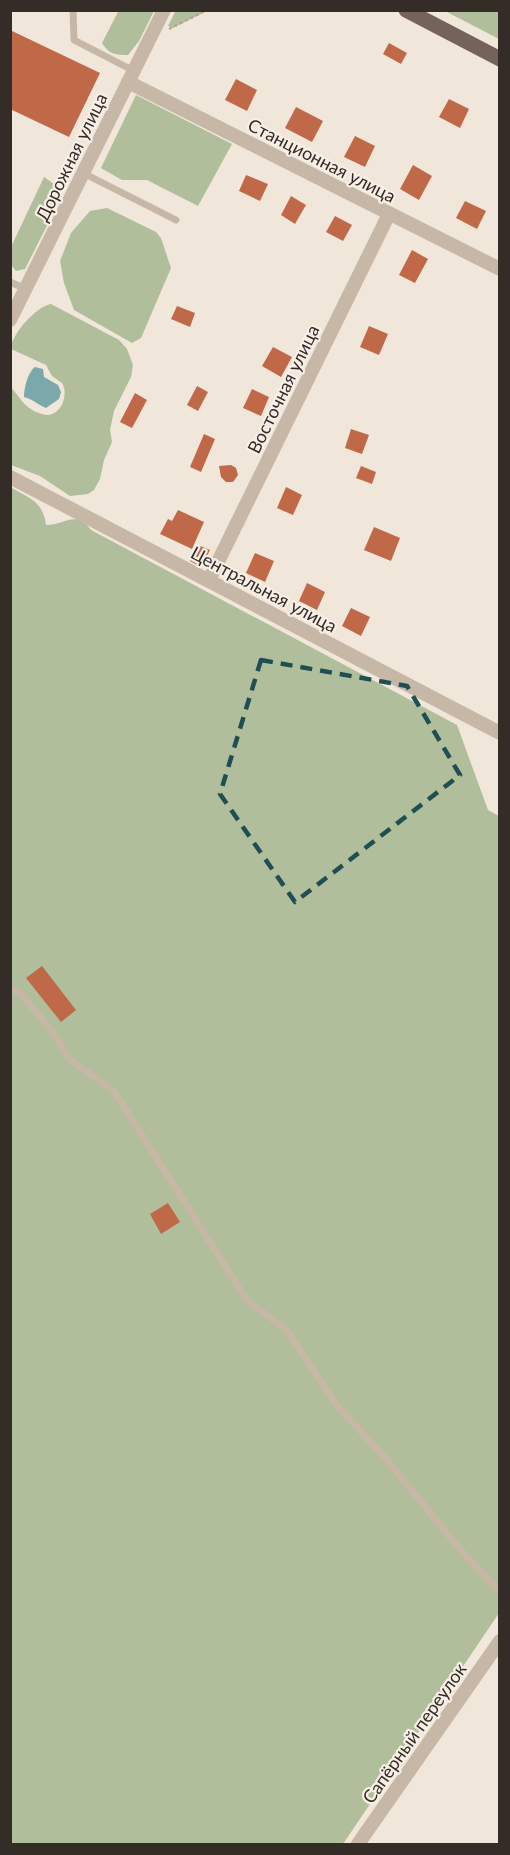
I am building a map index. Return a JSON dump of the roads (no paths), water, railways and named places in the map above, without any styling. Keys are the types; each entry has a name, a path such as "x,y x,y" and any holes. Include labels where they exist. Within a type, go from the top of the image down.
{"main road":[{"path":"406,10 500,58"}],"street":[{"name":"Дорожная улица","path":"10,320 164,10"},
{"name":"Станционная улица","path":"131,76 389,214 500,269"},
{"name":"Восточная улица","path":"209,580 389,214"},
{"name":"Центральная улица","path":"10,477 500,733"},
{"name":"Сапёрный переулок","path":"357,1845 500,1641"}],"lane":[{"path":"73,10 74,40 131,76"},
{"path":"83,173 176,220"},
{"path":"10,282 26,289"},
{"path":"10,988 20,993 53,1032 69,1059 114,1091 248,1302 285,1328 337,1406 383,1455 458,1547 500,1592"}],"water":[{"path":"35,367 43,369 44,377 58,385 61,392 59,399 46,408 24,397 27,380"}]}
